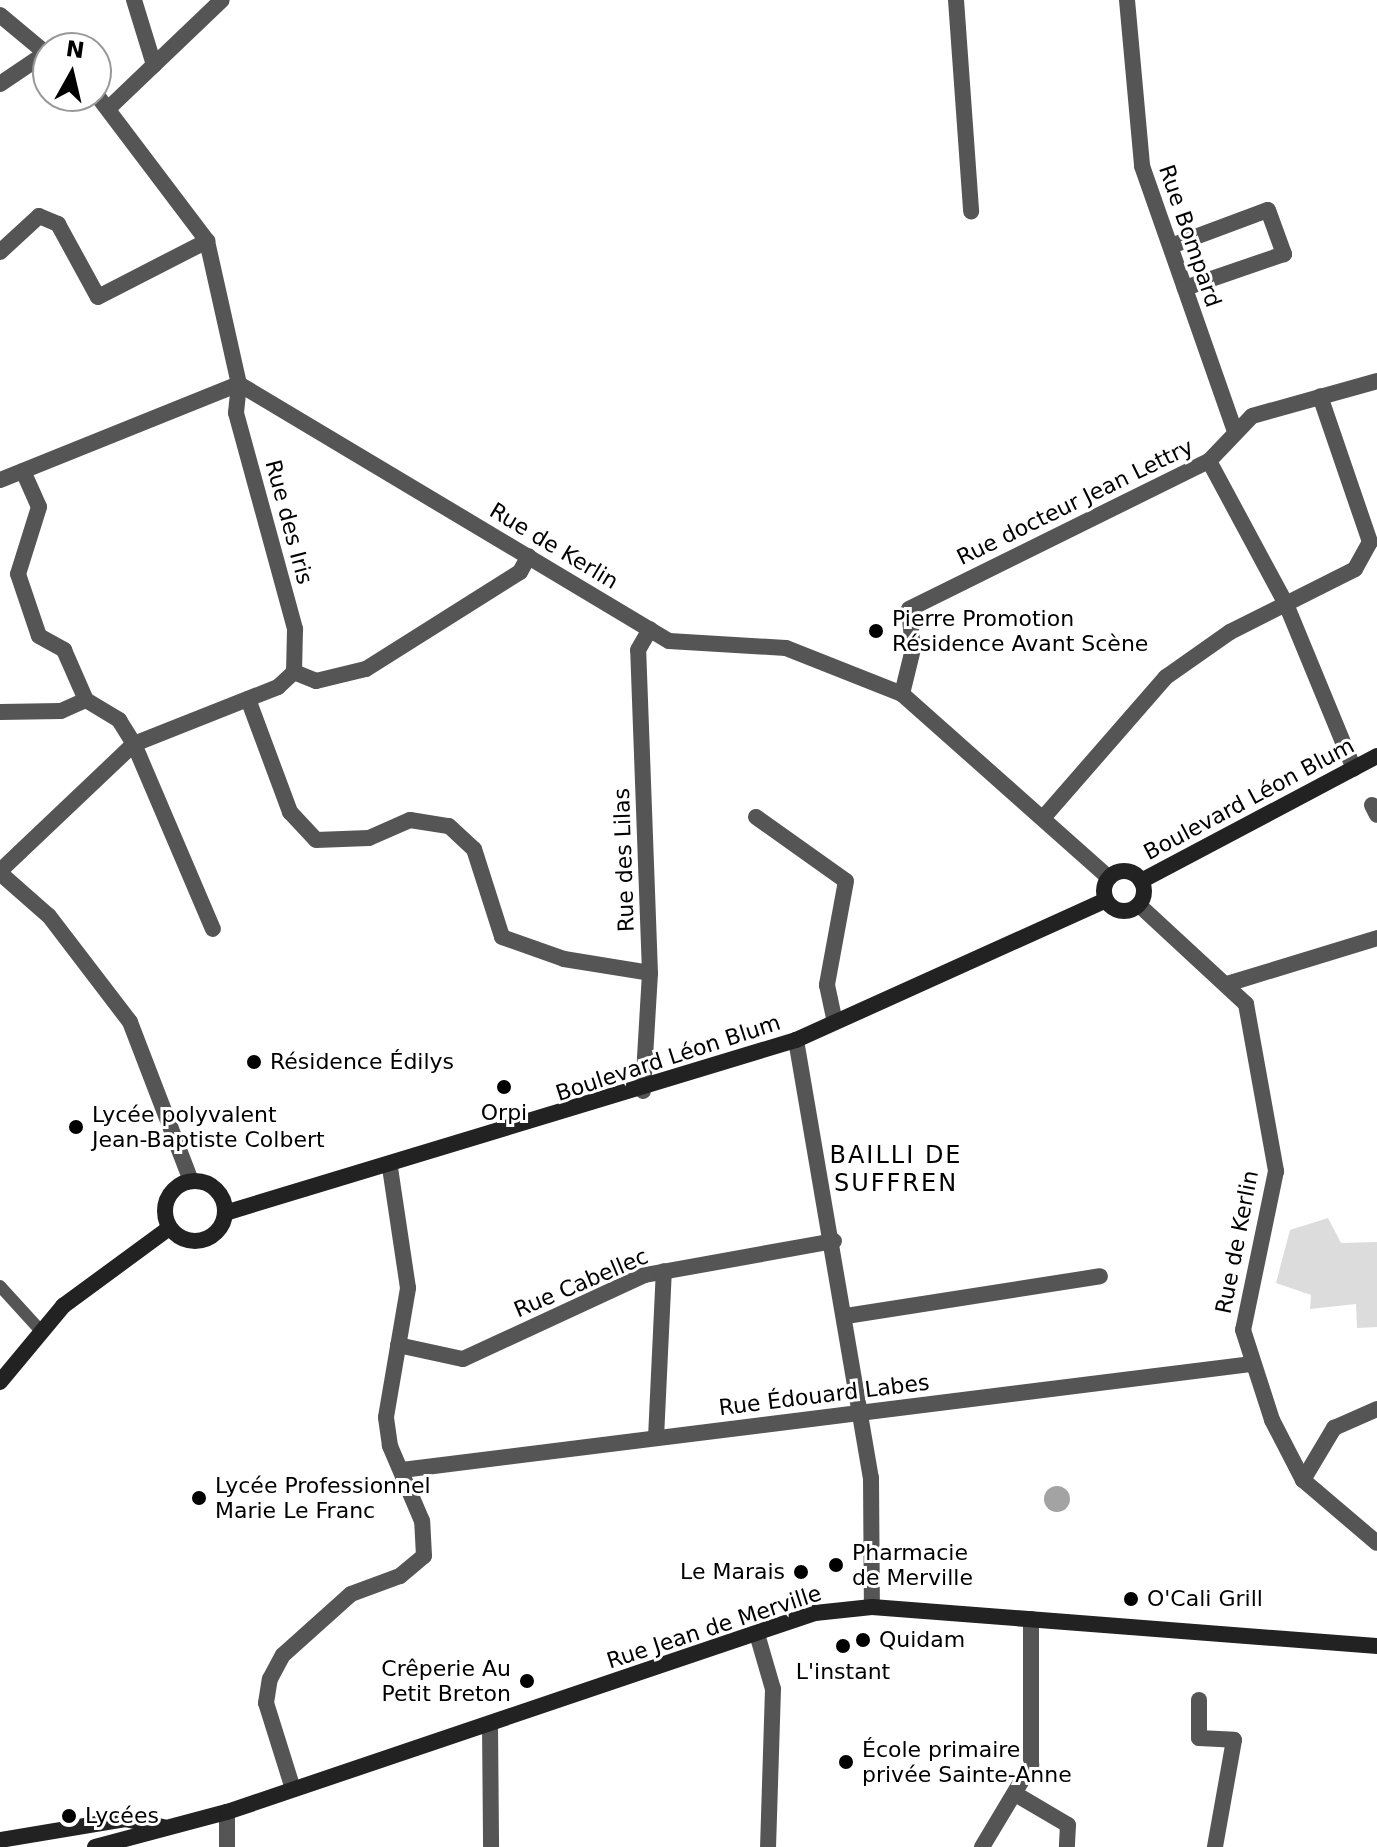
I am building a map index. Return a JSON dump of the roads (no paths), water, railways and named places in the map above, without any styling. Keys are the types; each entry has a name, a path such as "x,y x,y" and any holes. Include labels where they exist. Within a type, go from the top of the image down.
{"main road":[{"name":"Boulevard Léon Blum","path":"1141,881 1377,756"},
{"name":"Boulevard Léon Blum","path":"1109,878 1126,871 1141,881"},
{"path":"1109,878 1106,900 1121,911 1139,905"},
{"name":"Boulevard Léon Blum","path":"1139,905 1141,881"},
{"name":"Boulevard Léon Blum","path":"225,1213 390,1168 643,1091 796,1040 834,1018 898,999 1106,900"},
{"path":"191,1181 216,1189 225,1213 217,1232 197,1242 169,1228 169,1195 191,1181"},
{"path":"0,1382 40,1330 169,1228"},
{"name":"Rue Jean de Merville","path":"95,1847 227,1812 815,1613 872,1607 1377,1646"},
{"path":"0,1840 125,1819 170,1828"}],"street":[{"path":"134,0 154,65"},
{"path":"112,105 222,0"},
{"path":"956,0 971,211"},
{"name":"Rue Bompard","path":"1127,0 1142,166 1235,432"},
{"path":"0,15 32,42"},
{"path":"0,84 32,64"},
{"path":"0,480 239,384 207,241 112,107"},
{"path":"1171,246 1268,210 1284,254 1185,288"},
{"path":"0,252 39,216 58,224 98,297 207,241"},
{"name":"Rue docteur Jean Lettry","path":"902,694 913,649 909,609 1209,461 1252,416 1377,381"},
{"name":"Rue de Kerlin","path":"239,384 669,641 786,648 902,694 1109,878"},
{"name":"Rue des Iris","path":"239,384 236,413 295,629 294,672"},
{"path":"1043,818 1166,677 1286,604 1355,569 1370,542 1320,396"},
{"path":"1209,461 1286,604 1354,769"},
{"path":"23,471 39,507 18,574 39,636 64,650 86,700 119,720 134,744 213,929"},
{"path":"191,1181 130,1022 49,916 0,872 134,744 248,699 294,672 316,681 366,669 520,572 529,556"},
{"name":"Rue des Lilas","path":"643,1091 650,973 638,650 650,629"},
{"path":"248,699 290,812 316,840 369,838 410,820 449,826 474,849 502,937 564,959 650,973"},
{"path":"0,712 61,711 86,700"},
{"path":"756,817 846,881 827,985 834,1018"},
{"name":"Rue de Kerlin","path":"1139,905 1246,1004 1254,1029 1276,1171 1243,1330 1252,1364 1303,1480 1377,1543"},
{"path":"1227,984 1377,938"},
{"path":"796,1040 834,1241 860,1413 873,1513 872,1607"},
{"path":"293,1789 266,1703 270,1679 283,1655 351,1594 400,1576 424,1556 422,1521 386,1417 408,1288 390,1168"},
{"name":"Rue Cabellec","path":"398,1345 463,1359 664,1271 834,1241"},
{"path":"656,1438 664,1271"},
{"path":"846,1316 1100,1276"},
{"path":"0,1286 40,1330"},
{"name":"Rue Édouard Labes","path":"402,1470 1252,1364"},
{"path":"1303,1480 1334,1428 1377,1409"},
{"path":"982,1847 1017,1795 1031,1765 1031,1619"},
{"path":"757,1634 773,1689 768,1847"},
{"path":"1199,1700 1199,1738 1234,1740 1215,1847"},
{"path":"490,1724 491,1847"},
{"path":"1017,1795 1068,1825 1067,1847"},
{"path":"227,1812 227,1847"}],"place":[{"name":"Pierre Promotion Résidence Avant Scène","path":"876,631"},
{"name":"Résidence Édilys","path":"254,1062"},
{"name":"Orpi","path":"504,1087"},
{"name":"Lycée polyvalent Jean-Baptiste Colbert","path":"76,1127"},
{"name":"Lycée Professionnel Marie Le Franc","path":"199,1498"},
{"name":"Pharmacie de Merville","path":"836,1565"},
{"name":"Le Marais","path":"801,1572"},
{"name":"O'Cali Grill","path":"1131,1599"},
{"name":"Quidam","path":"863,1640"},
{"name":"L'instant","path":"843,1646"},
{"name":"Crêperie Au Petit Breton","path":"527,1681"},
{"name":"École primaire privée Sainte-Anne","path":"846,1762"},
{"name":"Lycées","path":"69,1816"}],"district":[{"name":"BAILLI DE SUFFREN","path":"896,1170"}]}
